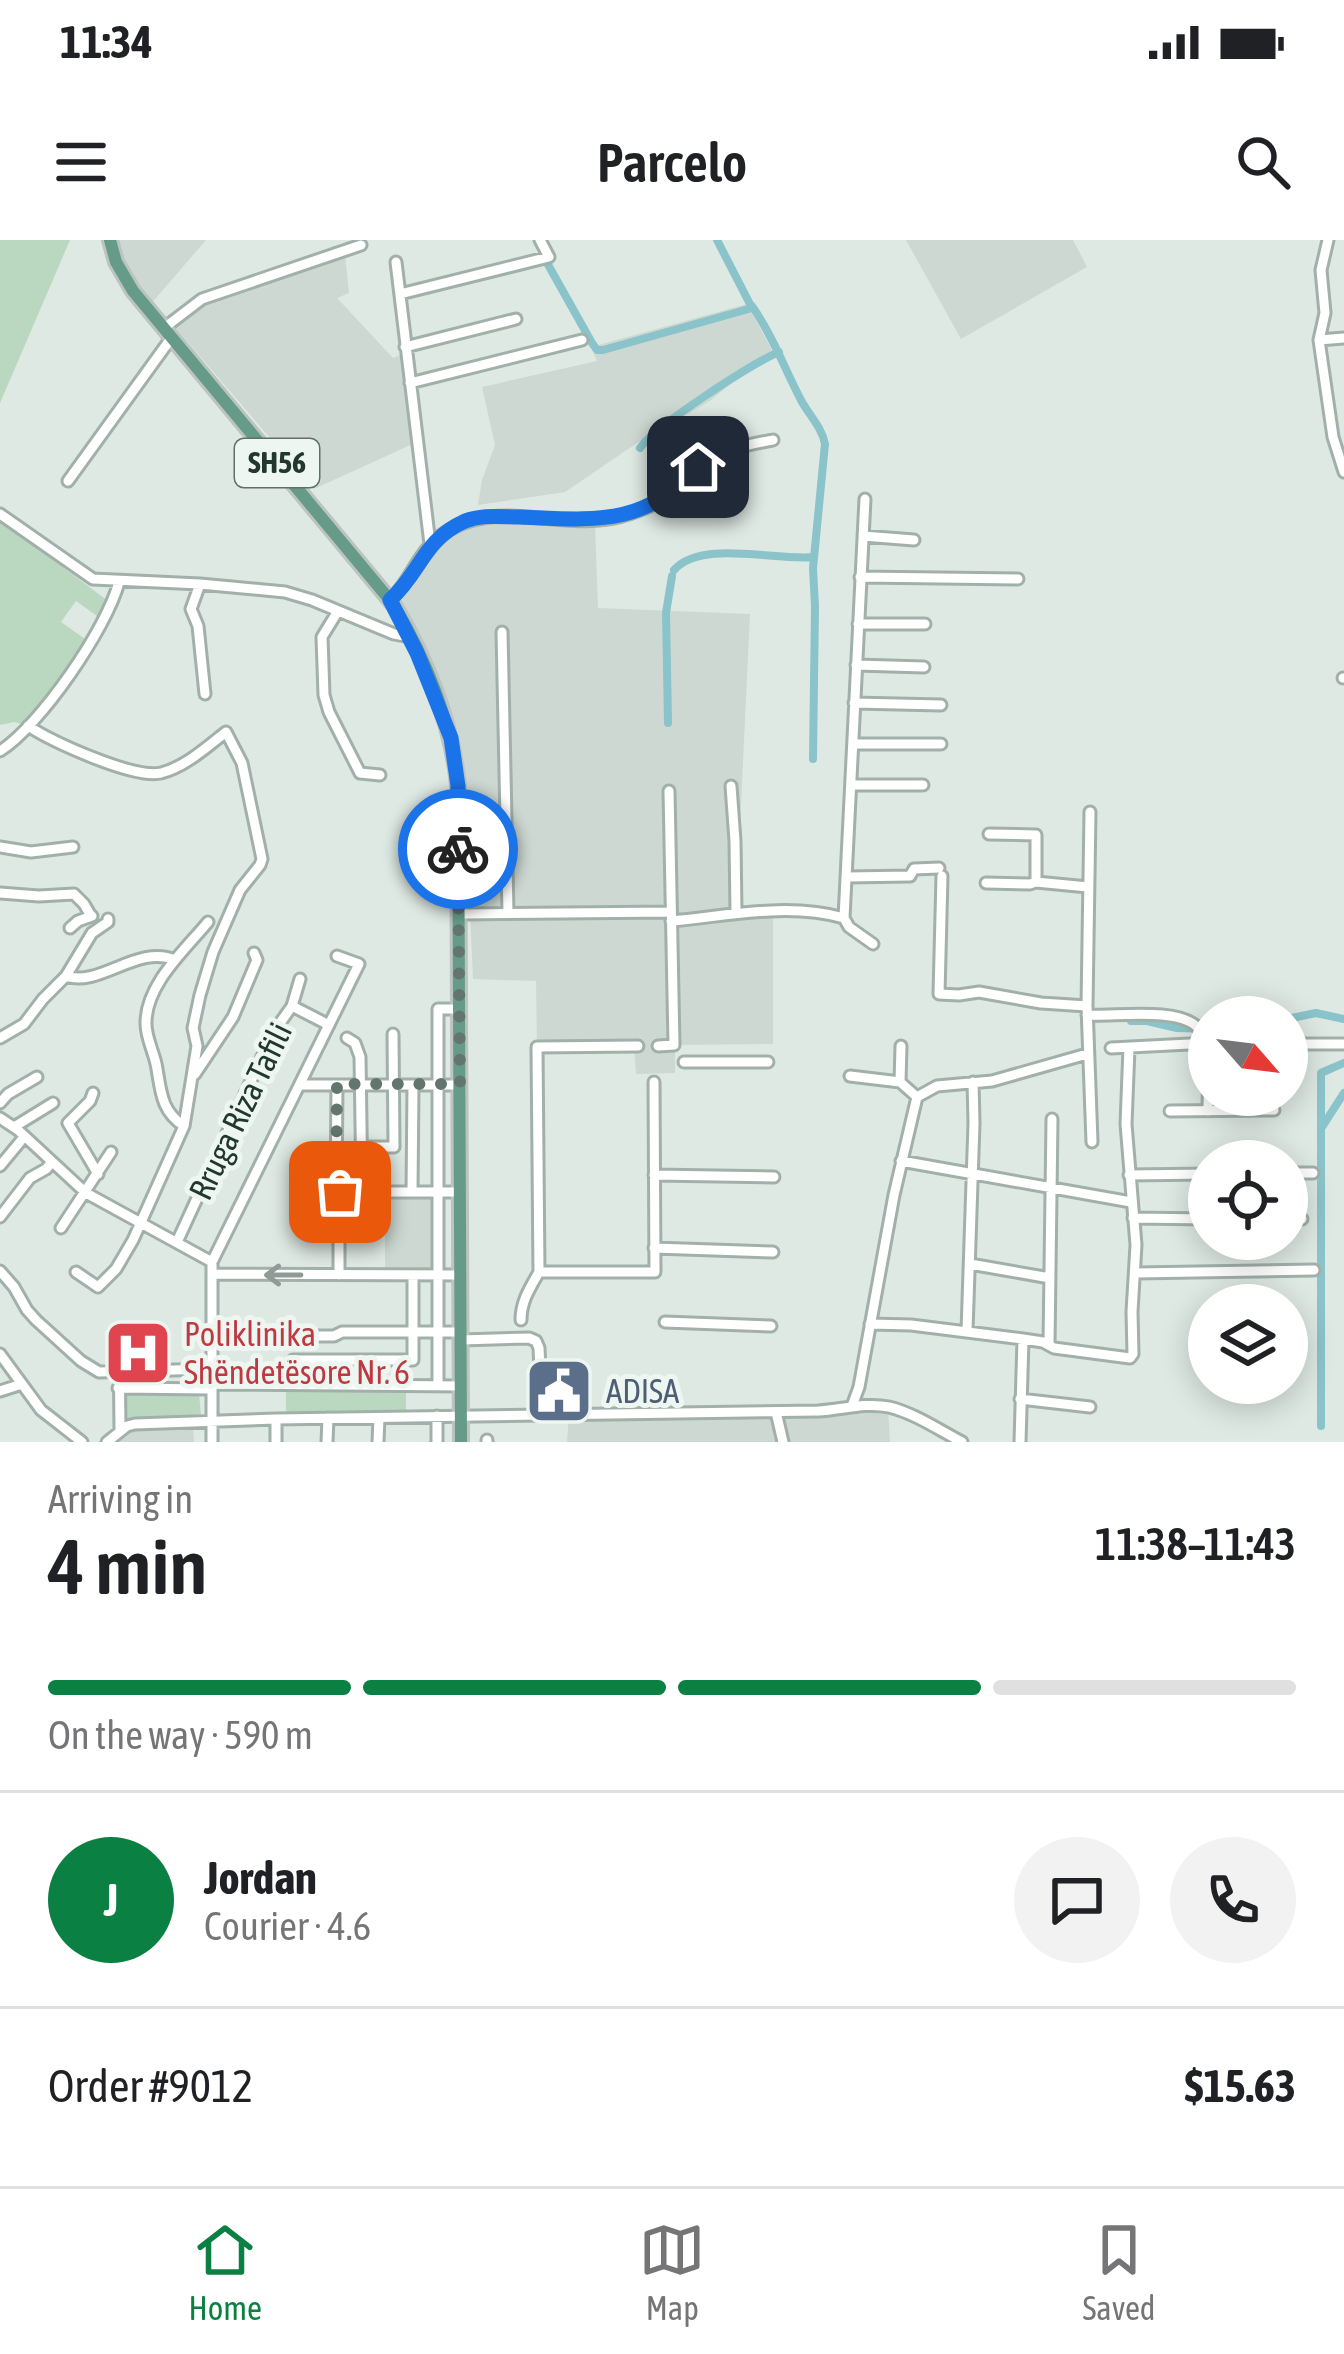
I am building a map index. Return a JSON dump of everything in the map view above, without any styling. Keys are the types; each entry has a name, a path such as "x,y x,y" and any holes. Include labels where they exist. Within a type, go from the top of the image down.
{"main road":[{"name":"SH56","path":"110,240 124,278 390,600 441,707 458,786 461,1442"}],"street":[{"path":"400,294 549,257 540,240"},
{"path":"1328,240 1321,270 1325,313 1319,340 1333,437 1344,472"},
{"path":"68,482 168,332 202,299 361,244"},
{"path":"396,262 430,544"},
{"path":"405,347 516,319"},
{"path":"1319,340 1344,338"},
{"path":"410,383 582,340"},
{"path":"390,600 430,544 463,522 484,516 587,519 628,515 674,492 698,467 725,452 773,440"},
{"path":"866,499 844,918 873,944"},
{"path":"0,514 98,580 285,592 410,637"},
{"path":"863,536 914,540"},
{"path":"860,577 1018,579"},
{"path":"3,745 18,740 88,648 119,582"},
{"path":"200,584 191,609 198,626 205,694"},
{"path":"338,610 322,637 325,699 358,770 363,775 380,775"},
{"path":"858,624 925,624"},
{"path":"502,632 508,913"},
{"path":"856,665 924,667"},
{"path":"854,704 941,705"},
{"path":"28,726 50,740 143,773 161,773 177,766 226,732 239,753 262,859 240,890 213,952 194,1020 197,1041 184,1126 142,1223 101,1286 76,1272"},
{"path":"853,744 940,744"},
{"path":"731,785 736,912"},
{"path":"852,785 923,785"},
{"path":"658,1046 674,1046 669,791"},
{"path":"1090,812 1087,1054 1092,1142"},
{"path":"989,834 1036,835 1036,882"},
{"path":"0,847 31,852 73,847"},
{"path":"848,877 910,876 914,869 940,872 939,994 980,992 1113,1017 1147,1013 1188,1021"},
{"path":"986,883 1088,887"},
{"path":"0,893 74,894 91,916"},
{"path":"459,914 808,912 844,918"},
{"path":"0,1038 24,1024 66,976 92,933 108,922 106,917 91,916 70,928"},
{"path":"184,1126 165,1106 146,1022 154,992 172,962 208,922"},
{"path":"192,1076 238,1008 257,960 254,953"},
{"path":"66,976 80,979 157,956 176,961"},
{"path":"212,1442 212,1268 359,964 337,956"},
{"name":"Rruga Riza Tafili","path":"177,1242 273,1033 292,1006 300,979"},
{"path":"292,1006 329,1025"},
{"path":"438,1386 438,1010 459,1009"},
{"path":"362,1147 394,1147 392,1034"},
{"path":"347,1038 359,1051 362,1192"},
{"path":"1112,1048 1188,1043"},
{"path":"1308,1044 1344,1044"},
{"path":"522,1338 521,1309 539,1272 537,1047 638,1046"},
{"path":"900,1082 901,1046"},
{"path":"870,1324 967,1331 1130,1358 1136,1273 1126,1124 1130,1048"},
{"path":"852,1406 917,1097 937,1086 992,1081 1087,1054"},
{"path":"684,1062 768,1062"},
{"path":"850,1076 900,1082 917,1097"},
{"path":"0,1103 37,1077"},
{"path":"539,1272 655,1272 654,1082"},
{"path":"967,1331 973,1082"},
{"path":"300,1084 460,1084"},
{"path":"337,1084 339,1275"},
{"path":"412,1192 413,1084"},
{"path":"0,1103 5,1089"},
{"path":"93,1093 68,1123 98,1174"},
{"path":"14,1127 53,1103"},
{"path":"1170,1111 1188,1111"},
{"path":"0,1118 86,1193 177,1242 212,1268 461,1275"},
{"path":"1048,1345 1052,1119"},
{"path":"0,1166 24,1137"},
{"path":"438,1138 460,1138"},
{"path":"61,1228 111,1152"},
{"path":"901,1161 1131,1202"},
{"path":"0,1217 30,1178 52,1162"},
{"path":"1308,1173 1313,1173"},
{"path":"654,1174 774,1177"},
{"path":"1129,1174 1188,1174"},
{"path":"297,1192 460,1192"},
{"path":"1133,1218 1188,1219"},
{"path":"438,1234 460,1234"},
{"path":"654,1248 773,1252"},
{"path":"970,1264 1049,1278"},
{"path":"1136,1273 1314,1270"},
{"path":"0,1271 27,1310 99,1372 212,1369"},
{"path":"293,1360 413,1360 413,1275"},
{"path":"665,1322 771,1326"},
{"path":"361,1360 362,1332"},
{"path":"251,1336 438,1332 533,1339 538,1345 542,1415"},
{"path":"119,1335 120,1431"},
{"path":"1020,1442 1023,1339"},
{"path":"0,1354 50,1419 82,1442"},
{"path":"326,1360 326,1386"},
{"path":"383,1360 383,1386"},
{"path":"0,1391 22,1384"},
{"path":"118,1388 461,1386"},
{"path":"1020,1399 1090,1407"},
{"path":"107,1442 135,1424 776,1412 852,1406 889,1407 962,1442"},
{"path":"776,1412 783,1442"},
{"path":"437,1417 437,1442"},
{"path":"327,1442 328,1418"},
{"path":"378,1442 379,1418"},
{"path":"276,1419 276,1442"}],"shaded area":[{"path":"116,240 206,240 150,305 125,269"},
{"path":"906,240 1073,240 1087,267 961,339"},
{"path":"345,255 349,293 337,298 393,358 406,353 417,442 314,489 173,325 207,303"},
{"path":"747,304 772,350 710,401 565,492 478,505 495,445 482,387 597,361 591,347"},
{"path":"500,521 595,524 598,608 750,614 736,911 773,912 773,1044 675,1045 675,1073 636,1074 634,1046 537,1047 536,981 473,979 463,759 450,710 400,603 434,550 468,526"},
{"path":"385,1195 433,1195 433,1269 385,1269"},
{"path":"888,1407 890,1442 567,1442 569,1415"},
{"path":"193,1426 194,1442 119,1442 133,1429"}],"green space":[{"path":"0,240 70,240 0,403"},
{"path":"0,520 108,601 97,616 76,601 61,622 88,641 25,725 0,725"},
{"path":"286,1390 406,1390 406,1414 286,1415"},
{"path":"123,1391 199,1394 201,1415 123,1419"}],"waterway":[{"path":"546,261 592,343 603,350 752,308 717,240"},
{"path":"752,306 825,444 813,568 813,759"},
{"path":"640,448 705,396 779,352"},
{"path":"674,570 702,555 720,553 814,557"},
{"path":"668,723 666,613 672,576"},
{"path":"1308,1015 1344,1019"},
{"path":"1131,1021 1188,1028"},
{"path":"1321,1426 1321,1073 1344,1063"},
{"path":"1322,1127 1344,1093"}],"way so far":[{"path":"340,1192 336,1192 337,1084 460,1084 458,849"}],"place":[{"name":"Poliklinika Shëndetësore Nr. 6","path":"138,1353"},
{"name":"ADISA","path":"559,1391"}],"route":[{"path":"458,849 458,786 451,738 405,625 390,600 430,544 463,522 484,516 617,518 674,492 698,467"}]}
